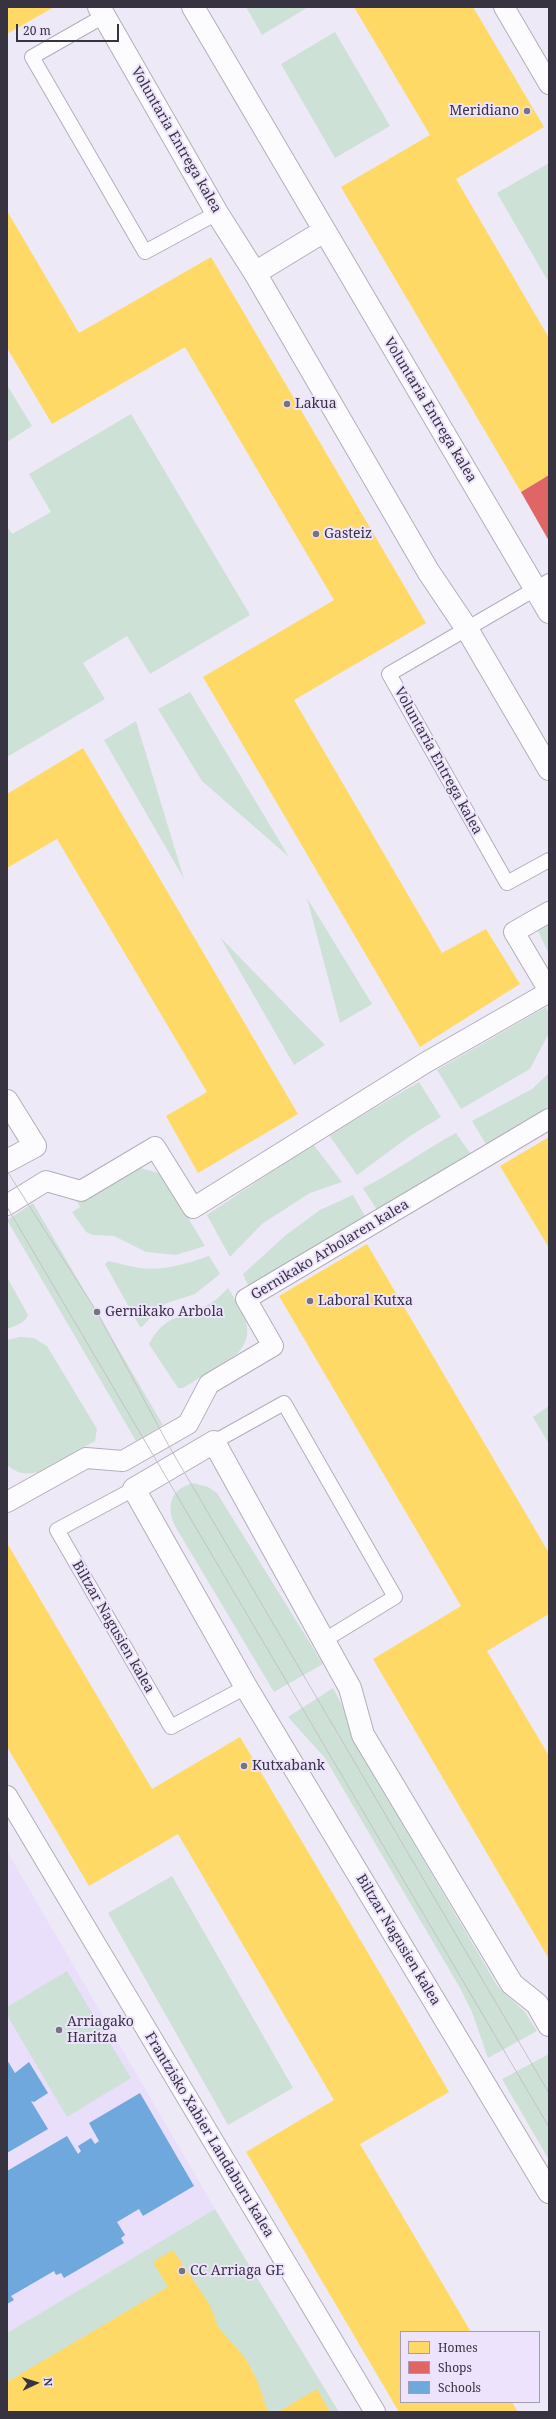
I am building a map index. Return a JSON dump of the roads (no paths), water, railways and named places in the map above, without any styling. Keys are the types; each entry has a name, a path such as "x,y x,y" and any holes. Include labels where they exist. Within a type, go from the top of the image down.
{"street":[{"name":"Voluntaria Entrega kalea","path":"193,7 324,231 542,585 549,612"},
{"path":"504,7 549,84"},
{"name":"Voluntaria Entrega kalea","path":"102,12 217,213 254,272 428,571 467,629 549,769"},
{"path":"254,272 324,231"},
{"path":"7,1205 46,1181 81,1191 155,1147 194,1208 425,1063 549,992 514,932 549,912"},
{"path":"7,1100 35,1146 7,1161"},
{"name":"Gernikako Arbolaren kalea","path":"7,1502 86,1458 123,1461 188,1424 209,1384 273,1346 246,1300 549,1119"},
{"path":"214,1442 350,1688 363,1735 512,1984 537,2004 549,2025"},
{"name":"Biltzar Nagusien kalea","path":"214,1442 134,1489 246,1687 549,2192"},
{"name":"Frantzisko Xabier Landaburu kalea","path":"7,1796 375,2412"}],"lane":[{"path":"102,12 32,57 145,252 217,213"},
{"name":"Voluntaria Entrega kalea","path":"542,585 389,674 507,883 549,860"},
{"name":"Biltzar Nagusien kalea","path":"214,1442 284,1403 395,1597 323,1641"},
{"name":"Biltzar Nagusien kalea","path":"134,1489 57,1530 171,1727 246,1687"}],"tram line":[{"path":"7,1171 97,1312 170,1448 549,2093"},
{"path":"7,1207 549,2127"}],"place":[{"name":"Meridiano","path":"527,111"},
{"name":"Lakua","path":"287,404"},
{"name":"Gasteiz","path":"316,534"},
{"name":"Laboral Kutxa","path":"310,1301"},
{"name":"Gernikako Arbola","path":"97,1312"},
{"name":"Kutxabank","path":"244,1766"},
{"name":"Arriagako Haritza","path":"59,2030"},
{"name":"CC Arriaga GE","path":"182,2271"}]}
